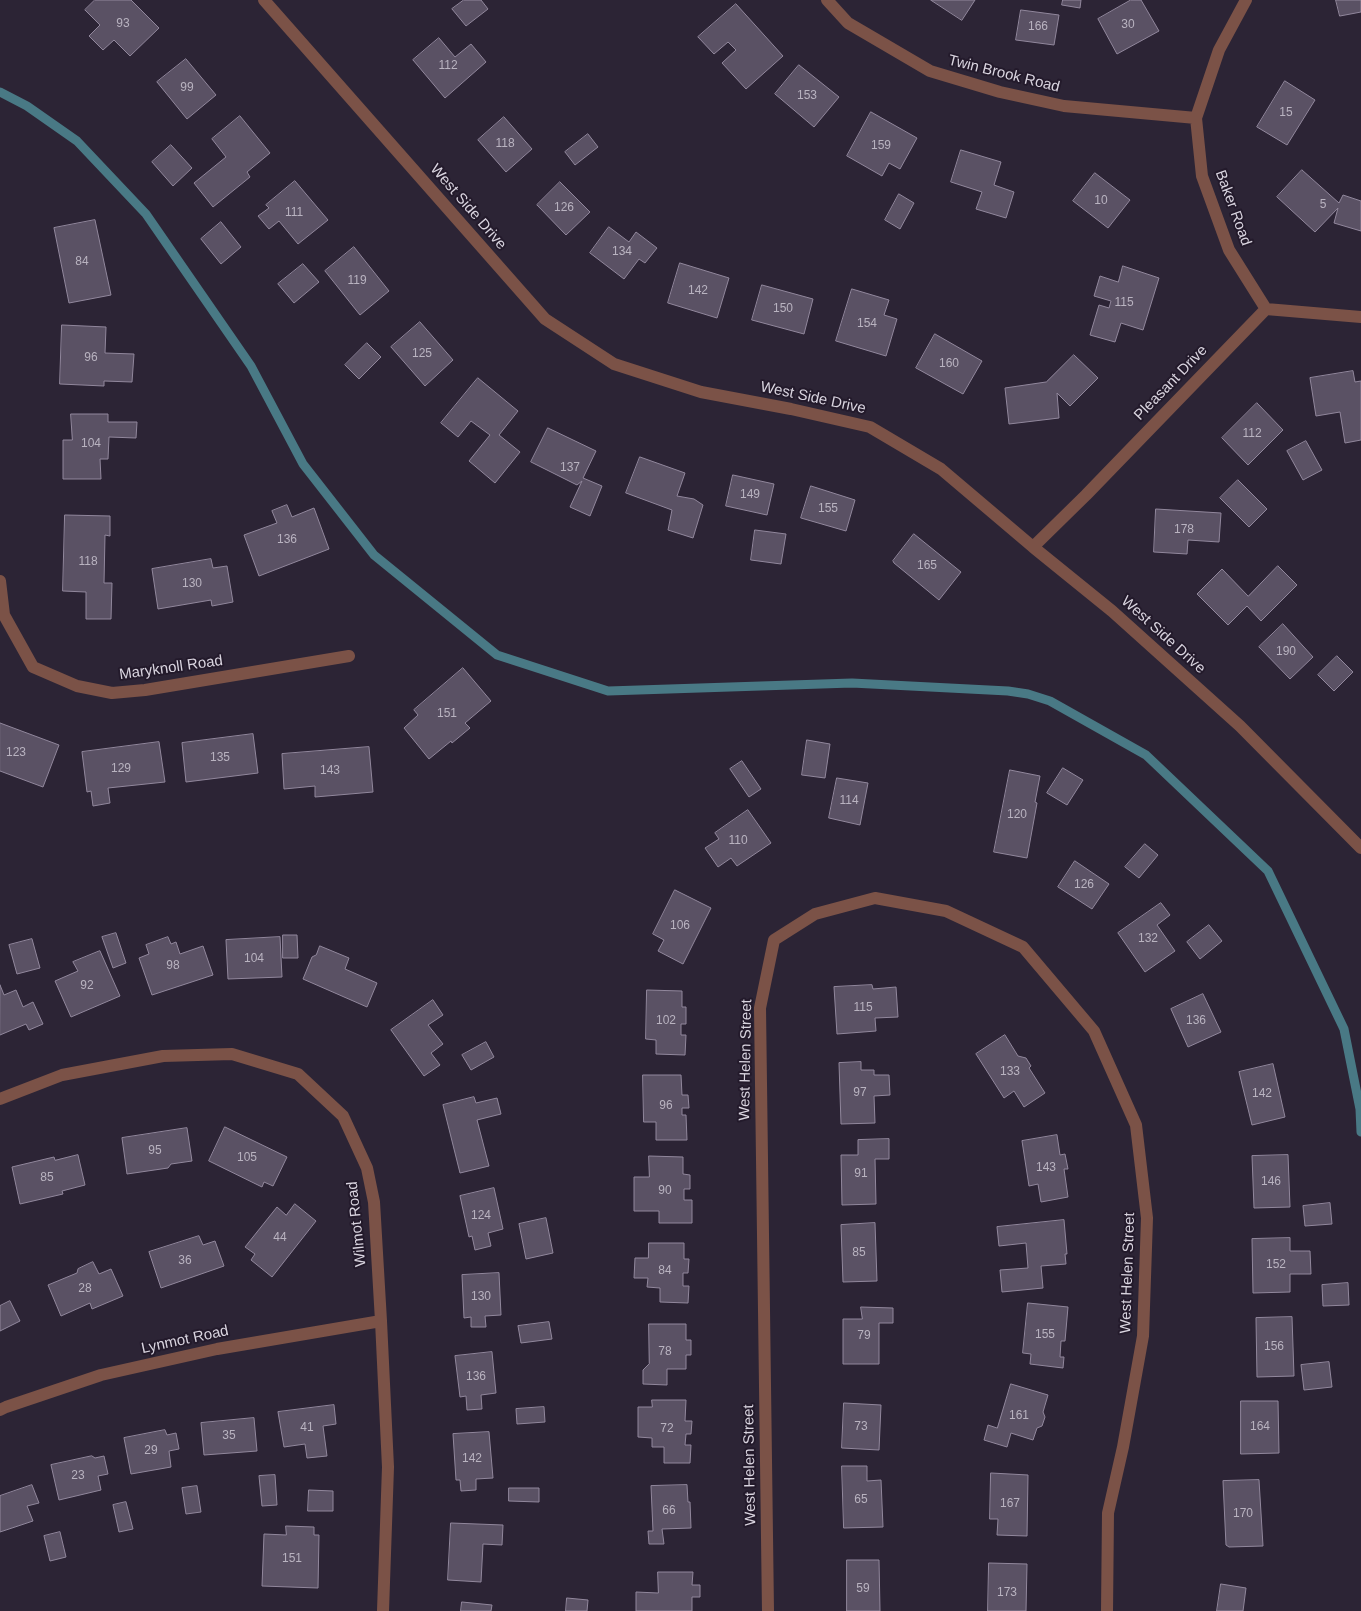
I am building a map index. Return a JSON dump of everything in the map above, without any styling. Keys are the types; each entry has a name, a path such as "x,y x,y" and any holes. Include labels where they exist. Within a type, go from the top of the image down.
{"street":[{"name":"West Side Drive","path":"264,0 545,319 614,364 701,392 792,409 870,427 941,469 1112,611 1240,726 1361,848"},
{"name":"Twin Brook Road","path":"827,0 848,23 930,71 1000,92 1064,106 1196,118"},
{"name":"Baker Road","path":"1246,0 1219,50 1196,118 1202,176 1229,250 1266,309"},
{"name":"Pleasant Drive","path":"1033,547 1086,496 1266,309"},
{"path":"1266,309 1361,317"},
{"name":"Maryknoll Road","path":"0,581 4,615 34,667 77,686 112,693 145,690 349,656"},
{"name":"West Helen Street","path":"768,1611 760,1008 774,940 815,914 875,898 946,911 1022,947 1094,1031 1136,1125 1147,1218 1143,1336 1123,1447 1108,1513 1107,1611"},
{"name":"Wilmot Road","path":"0,1099 62,1075 162,1056 232,1054 298,1074 343,1116 367,1168 374,1202 382,1321 388,1467 383,1611"},
{"name":"Lynmot Road","path":"0,1410 101,1375 218,1349 382,1321"}],"building":[{"path":"95,0 131,0 159,28 130,56 114,40 103,50 89,36 100,25 85,10"},
{"path":"464,0 481,0 488,9 466,26 452,9"},
{"path":"931,0 975,0 962,20"},
{"path":"1063,0 1081,0 1080,8 1062,5"},
{"path":"1131,0 1141,0 1159,31 1117,54 1098,19"},
{"path":"1336,0 1361,0 1361,12 1340,16"},
{"path":"736,4 783,56 746,89 722,63 736,50 728,42 714,54 698,37"},
{"path":"1021,10 1059,15 1054,45 1016,40"},
{"path":"439,38 455,57 471,44 486,62 445,98 413,60"},
{"path":"186,59 216,95 187,119 157,82"},
{"path":"799,65 839,97 814,127 775,94"},
{"path":"1285,81 1315,100 1287,145 1257,127"},
{"path":"871,112 917,138 900,169 889,163 882,176 847,156"},
{"path":"240,116 270,153 247,172 250,177 213,207 194,183 226,157 212,139"},
{"path":"504,117 532,149 506,172 478,140"},
{"path":"588,134 598,147 575,165 565,152"},
{"path":"171,145 192,168 173,186 152,162"},
{"path":"961,150 1001,162 994,185 1014,192 1006,218 976,209 982,192 951,182"},
{"path":"1302,170 1339,203 1343,195 1361,201 1361,231 1334,223 1338,208 1315,232 1277,197"},
{"path":"1095,173 1130,200 1108,228 1073,201"},
{"path":"295,181 328,220 298,244 279,221 269,229 258,216 269,208 266,205"},
{"path":"560,182 590,212 566,235 537,205"},
{"path":"899,194 914,203 900,229 885,220"},
{"path":"95,220 111,295 69,303 54,228"},
{"path":"221,222 241,247 221,264 201,239"},
{"path":"609,227 629,242 636,232 657,248 645,263 639,259 624,279 590,253"},
{"path":"354,247 389,291 360,315 325,271"},
{"path":"680,263 729,278 717,318 668,303"},
{"path":"303,264 319,282 294,303 278,284"},
{"path":"1123,266 1159,278 1143,330 1121,323 1115,342 1090,335 1099,305 1109,308 1111,301 1094,296 1100,276 1118,282"},
{"path":"762,285 813,299 804,334 752,320"},
{"path":"852,289 889,300 884,315 897,319 886,356 836,341"},
{"path":"420,322 453,360 425,386 391,347"},
{"path":"62,325 106,327 105,353 134,354 132,382 104,381 104,386 60,384"},
{"path":"935,334 982,361 963,394 916,368"},
{"path":"367,343 381,357 359,379 345,365"},
{"path":"1074,355 1098,378 1070,406 1057,393 1059,418 1009,424 1005,388 1046,382"},
{"path":"1353,371 1355,382 1361,381 1361,440 1345,443 1340,412 1316,416 1310,378"},
{"path":"478,378 518,411 499,435 520,452 495,483 469,461 490,435 471,421 458,437 441,423"},
{"path":"1257,403 1283,430 1248,465 1222,438"},
{"path":"71,414 108,414 108,422 137,422 136,438 109,437 108,459 100,459 101,479 63,479 63,440 72,440"},
{"path":"548,428 596,451 583,478 602,486 590,516 570,507 582,481 577,485 531,462"},
{"path":"1306,441 1322,470 1303,480 1287,451"},
{"path":"640,457 685,473 677,496 694,499 703,505 693,538 668,530 672,510 626,493"},
{"path":"733,475 774,484 767,515 726,506"},
{"path":"1238,480 1267,509 1249,527 1220,498"},
{"path":"811,486 855,500 846,531 801,518"},
{"path":"287,505 292,517 314,508 329,549 259,576 244,535 277,523 272,511"},
{"path":"1156,509 1221,513 1219,542 1188,540 1187,554 1154,552"},
{"path":"65,515 110,516 110,536 105,535 104,583 112,583 111,619 86,619 86,592 63,591"},
{"path":"755,530 786,534 781,564 751,560"},
{"path":"914,534 961,572 939,600 893,561"},
{"path":"211,559 213,568 227,566 233,602 212,606 211,600 158,609 152,569"},
{"path":"1278,566 1297,585 1261,621 1247,606 1228,625 1197,594 1222,569 1248,596"},
{"path":"1283,624 1313,657 1290,679 1259,647"},
{"path":"1337,656 1353,672 1334,691 1318,675"},
{"path":"463,668 491,701 465,723 470,728 429,759 404,728 418,715 414,710"},
{"path":"0,723 59,745 43,787 0,771"},
{"path":"253,734 258,773 186,782 182,743"},
{"path":"807,740 830,744 825,778 802,775"},
{"path":"159,742 165,782 108,788 110,803 93,806 91,791 87,792 82,752"},
{"path":"369,747 373,792 315,797 315,786 284,789 282,754"},
{"path":"742,761 761,789 749,797 730,769"},
{"path":"1063,768 1083,780 1067,805 1047,793"},
{"path":"1010,770 1040,776 1027,858 994,852"},
{"path":"837,778 868,783 860,825 829,818"},
{"path":"748,810 771,843 737,866 731,858 718,867 705,848 719,839 715,833"},
{"path":"1145,844 1158,855 1139,878 1125,867"},
{"path":"1075,861 1109,884 1092,909 1058,887"},
{"path":"675,890 711,908 683,964 658,951 664,940 653,934"},
{"path":"1161,903 1170,915 1157,925 1175,951 1145,972 1118,933"},
{"path":"1209,925 1222,941 1200,959 1187,942"},
{"path":"116,933 126,963 113,968 102,937"},
{"path":"283,935 297,935 298,958 283,958"},
{"path":"168,937 171,944 176,942 180,954 203,946 213,975 152,995 139,958 149,954 146,945"},
{"path":"280,937 282,977 228,979 226,940"},
{"path":"32,939 40,968 17,974 9,945"},
{"path":"320,946 349,958 345,969 377,983 367,1007 303,979 312,957 316,955"},
{"path":"100,951 120,996 71,1017 55,981 78,971 73,962"},
{"path":"0,985 4,995 16,990 23,1007 33,1002 43,1024 29,1030 26,1024 0,1035"},
{"path":"872,985 873,989 896,987 898,1017 875,1018 876,1031 837,1034 834,987"},
{"path":"647,990 682,991 682,1007 686,1007 686,1024 681,1024 681,1035 686,1035 685,1055 656,1054 656,1040 646,1039"},
{"path":"1203,994 1221,1032 1188,1047 1171,1009"},
{"path":"433,1000 443,1015 428,1025 443,1044 431,1053 440,1065 424,1076 391,1030"},
{"path":"1005,1035 1018,1056 1026,1058 1031,1066 1029,1068 1045,1093 1024,1107 1014,1091 1004,1098 976,1054"},
{"path":"486,1042 494,1057 471,1070 462,1055"},
{"path":"861,1062 861,1070 874,1070 874,1075 889,1075 890,1095 874,1096 875,1123 841,1124 839,1063"},
{"path":"1273,1064 1285,1117 1252,1125 1239,1072"},
{"path":"643,1075 681,1075 682,1095 688,1095 689,1108 682,1108 682,1115 686,1115 687,1140 656,1140 656,1122 644,1122"},
{"path":"474,1097 476,1103 497,1098 501,1114 477,1120 489,1166 460,1173 443,1105"},
{"path":"225,1127 287,1157 273,1186 264,1182 262,1187 209,1161"},
{"path":"187,1128 192,1161 171,1164 168,1168 127,1174 122,1138"},
{"path":"1057,1135 1060,1155 1065,1154 1068,1169 1064,1169 1068,1197 1041,1202 1038,1184 1029,1186 1022,1141"},
{"path":"889,1139 889,1159 875,1159 876,1204 842,1205 841,1155 858,1155 858,1140"},
{"path":"78,1155 85,1185 62,1191 63,1194 20,1204 12,1167 54,1157 55,1160"},
{"path":"1288,1155 1290,1207 1254,1208 1252,1156"},
{"path":"649,1156 683,1157 683,1174 690,1175 690,1189 684,1189 684,1200 692,1200 692,1223 659,1223 659,1211 634,1211 634,1177 649,1177"},
{"path":"494,1188 503,1229 488,1233 491,1246 475,1250 472,1236 469,1237 460,1196"},
{"path":"1330,1203 1332,1224 1305,1226 1303,1206"},
{"path":"295,1204 316,1221 272,1277 251,1260 255,1254 245,1247 277,1207 286,1215"},
{"path":"546,1218 553,1253 526,1259 519,1224"},
{"path":"1064,1220 1066,1264 1041,1266 1043,1288 1002,1292 1000,1270 1028,1268 1026,1243 999,1246 997,1227"},
{"path":"875,1223 877,1281 843,1282 841,1225"},
{"path":"199,1236 203,1245 215,1241 224,1266 161,1288 149,1252"},
{"path":"1290,1238 1290,1251 1310,1251 1311,1274 1290,1274 1290,1292 1253,1293 1252,1239"},
{"path":"649,1243 684,1243 684,1259 689,1259 688,1273 683,1273 683,1286 689,1286 688,1303 660,1302 660,1288 647,1287 648,1278 634,1278 635,1258 648,1258"},
{"path":"93,1262 99,1274 111,1269 123,1296 92,1309 90,1303 61,1316 48,1285 77,1273 78,1269"},
{"path":"499,1273 501,1315 485,1316 486,1327 471,1327 471,1317 464,1318 462,1275"},
{"path":"1348,1283 1349,1305 1323,1306 1322,1285"},
{"path":"10,1301 20,1321 0,1331 0,1306"},
{"path":"1028,1303 1068,1307 1065,1341 1061,1341 1060,1357 1064,1357 1063,1368 1030,1364 1031,1354 1023,1353"},
{"path":"861,1307 893,1308 893,1323 879,1323 879,1364 843,1364 843,1319 862,1319"},
{"path":"1292,1317 1294,1376 1257,1377 1256,1318"},
{"path":"549,1322 552,1339 521,1343 518,1326"},
{"path":"649,1324 686,1324 686,1340 691,1340 691,1355 686,1355 686,1369 667,1369 667,1385 643,1384 643,1370 649,1364"},
{"path":"492,1352 496,1393 481,1395 482,1409 467,1410 466,1396 460,1397 455,1356"},
{"path":"1329,1362 1332,1387 1304,1390 1301,1365"},
{"path":"1011,1384 1048,1395 1043,1412 1045,1417 1042,1426 1037,1428 1033,1440 1011,1433 1007,1447 984,1440 988,1425 997,1428"},
{"path":"652,1400 686,1400 685,1421 692,1421 691,1434 686,1434 685,1445 691,1445 690,1463 664,1463 664,1447 652,1447 652,1438 638,1437 638,1407 652,1407"},
{"path":"1241,1401 1278,1401 1279,1453 1241,1454"},
{"path":"844,1403 881,1405 879,1450 842,1448"},
{"path":"334,1405 336,1424 323,1426 327,1456 307,1458 305,1444 284,1447 278,1412"},
{"path":"544,1407 545,1422 517,1424 516,1409"},
{"path":"254,1418 257,1451 204,1455 201,1423"},
{"path":"165,1430 167,1435 176,1433 179,1449 169,1451 171,1467 131,1474 124,1438"},
{"path":"489,1432 493,1478 476,1479 476,1490 461,1491 460,1480 456,1480 453,1434"},
{"path":"92,1456 95,1458 104,1456 108,1474 98,1476 101,1490 59,1500 51,1465"},
{"path":"842,1466 867,1466 867,1481 881,1480 883,1527 844,1528"},
{"path":"991,1473 1028,1475 1027,1536 997,1535 998,1519 990,1519"},
{"path":"275,1475 277,1505 262,1506 259,1476"},
{"path":"1259,1480 1263,1546 1229,1547 1226,1545 1223,1481"},
{"path":"32,1485 39,1503 27,1506 33,1521 0,1532 0,1496"},
{"path":"687,1485 691,1528 662,1529 664,1544 649,1544 648,1531 653,1531 651,1486"},
{"path":"197,1486 201,1512 186,1514 182,1488"},
{"path":"509,1488 539,1488 539,1502 509,1501"},
{"path":"309,1490 333,1491 333,1511 308,1511"},
{"path":"126,1502 133,1529 119,1532 113,1505"},
{"path":"451,1523 503,1525 502,1545 483,1544 481,1582 448,1580"},
{"path":"286,1526 314,1527 314,1535 319,1535 318,1588 262,1586 264,1534 286,1535"},
{"path":"60,1532 66,1557 50,1561 44,1536"},
{"path":"847,1560 879,1560 880,1611 847,1611"},
{"path":"989,1563 1027,1564 1026,1611 988,1611"},
{"path":"658,1572 693,1572 692,1585 700,1585 700,1597 692,1597 692,1611 636,1611 636,1592 658,1593"},
{"path":"1221,1584 1246,1588 1243,1611 1217,1611"},
{"path":"567,1598 588,1600 587,1611 566,1611"},
{"path":"462,1602 492,1605 491,1611 461,1611"}],"waterway":[{"path":"0,92 27,106 77,141 146,214 251,366 303,464 374,555 497,655 608,691 852,683 1008,691 1028,694 1050,701 1146,755 1268,871 1344,1029 1360,1109 1361,1132"}]}
